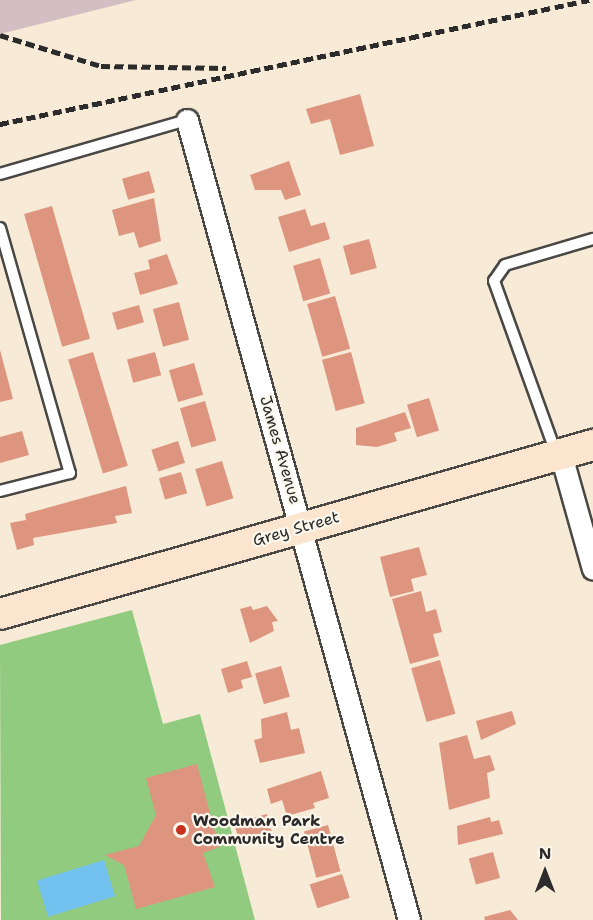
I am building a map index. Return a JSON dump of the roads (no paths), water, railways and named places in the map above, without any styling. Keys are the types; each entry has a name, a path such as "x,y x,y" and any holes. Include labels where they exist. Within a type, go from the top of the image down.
{"street":[{"name":"James Avenue","path":"187,120 410,920"},
{"name":"Grey Street","path":"0,614 593,446"},
{"path":"559,455 593,569"}],"lane":[{"path":"0,174 187,120"},
{"path":"0,228 70,473 0,491"},
{"path":"559,455 494,281 505,266 593,239"}],"water":[{"path":"104,860 115,896 48,917 37,880"}],"railway":[{"path":"0,124 589,0"},
{"path":"0,35 101,66 226,68"}],"place":[{"name":"Woodman Park Community Centre","path":"181,830"}]}
